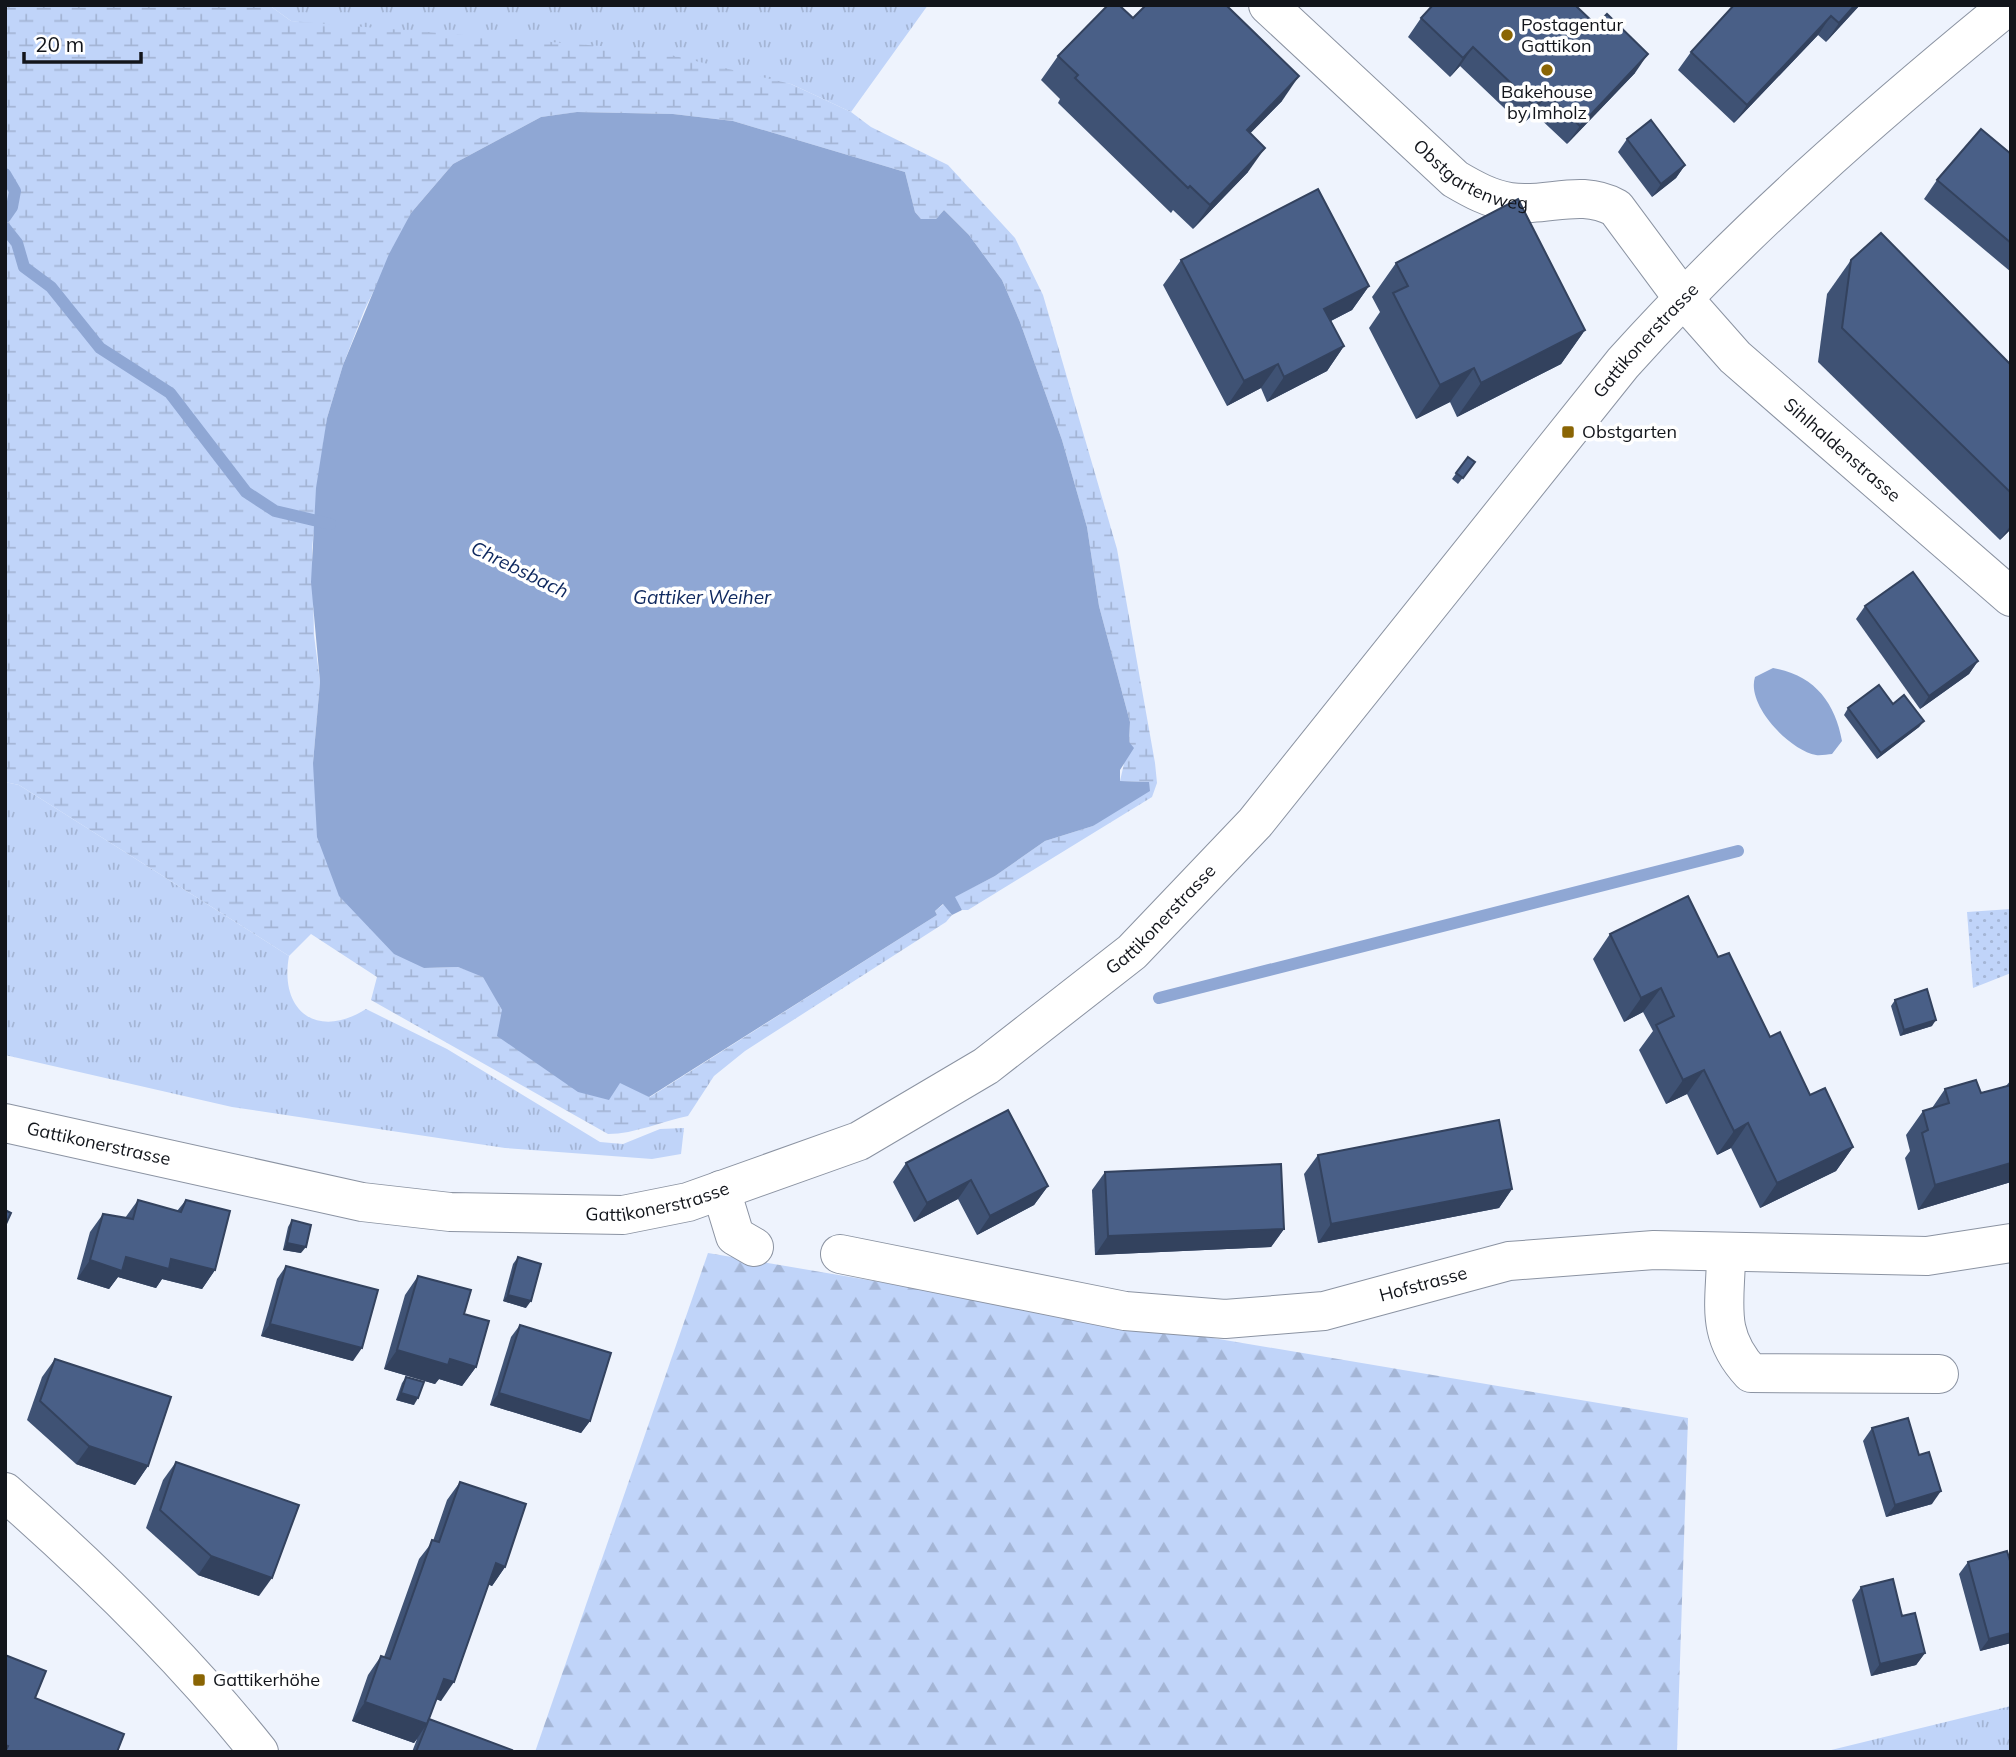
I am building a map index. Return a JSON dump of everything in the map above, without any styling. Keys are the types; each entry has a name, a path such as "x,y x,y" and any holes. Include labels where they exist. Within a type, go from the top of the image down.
{"main road":[{"name":"Obstgartenweg","path":"1268,5 1455,179 1479,192 1511,203 1579,197 1600,199 1616,208 1682,297"},
{"name":"Gattikonerstrasse","path":"5,1122 338,1197 450,1212 623,1215 688,1202 859,1141 986,1066 1132,952 1255,823 1623,363 1682,297 1872,118 2009,5"},
{"name":"Sihlhaldenstrasse","path":"1682,297 1735,357 2011,597"},
{"path":"721,1190 735,1236 754,1247"},
{"name":"Hofstrasse","path":"840,1254 1125,1311 1225,1319 1324,1311 1509,1261 1654,1250 1927,1256 2011,1243"},
{"path":"1726,1253 1722,1322 1735,1355 1751,1373 1939,1374"},
{"path":"5,1492 97,1574 199,1680 259,1752"}],"green space":[{"path":"5,5 269,5 291,21 650,50 791,84 851,112 871,127 948,165 1015,238 1043,295 1117,549 1155,763 1157,783 1152,797 968,910 962,910 954,897 995,876 1045,841 1093,826 1149,782 1120,781 1129,742 1130,722 1099,606 1087,527 1062,440 1020,322 1002,280 969,235 944,210 936,219 921,219 915,212 905,172 733,121 673,114 578,112 541,117 453,164 411,213 364,311 343,365 327,418 312,548 314,635 320,682 313,763 424,968 458,967 484,976 502,1010 620,1082 650,1097 937,915 935,911 944,904 952,915 946,922 745,1051 714,1076 688,1116 638,1130 608,1134 371,1000 377,977 311,934 289,956 19,785 5,782"},
{"path":"269,5 928,5 851,112 791,84 291,21"},
{"path":"5,782 19,785 289,956 287,975 290,992 305,1015 332,1022 366,1009 447,1049 600,1142 623,1144 660,1129 684,1128 681,1154 652,1159 505,1148 232,1107 5,1055"},
{"path":"2011,909 2011,973 1973,988 1967,912"},
{"path":"708,1253 1688,1418 1677,1752 535,1752"},
{"path":"2011,1706 2011,1752 1823,1752"}],"water":[{"name":"Gattiker Weiher","path":"577,112 673,114 733,121 905,172 915,212 921,219 936,219 944,210 969,235 1002,280 1020,322 1062,440 1087,527 1099,606 1130,722 1129,742 1134,748 1120,770 1120,781 1149,782 1150,791 1093,826 1045,841 995,876 955,897 962,910 952,915 943,904 935,911 937,915 649,1097 620,1083 609,1100 578,1092 497,1036 502,1010 483,977 458,967 424,968 394,954 339,896 317,837 313,763 320,682 311,582 316,488 327,418 343,365 389,254 411,213 453,164 541,117"},
{"path":"1773,668 1800,677 1811,684 1828,703 1842,741 1832,754 1816,755 1794,745 1782,736 1763,713 1754,688 1755,677"}],"building":[{"path":"1108,5 1119,5 1133,18 1146,5 1226,5 1299,76 1247,130 1265,148 1210,205 1190,186 1188,188 1075,78 1078,75 1058,56"},
{"path":"1433,5 1575,5 1596,25 1607,14 1648,54 1580,126 1547,94 1535,106 1473,47 1463,58 1421,18"},
{"path":"1734,5 1855,5 1839,23 1831,16 1747,105 1691,52"},
{"path":"1651,120 1685,165 1661,184 1627,139"},
{"path":"1981,129 2011,154 2011,243 1937,180"},
{"path":"1318,189 1369,286 1324,309 1344,346 1284,377 1278,364 1244,381 1181,260"},
{"path":"1518,199 1585,330 1481,383 1474,368 1440,385 1393,293 1408,286 1396,263"},
{"path":"1881,233 2011,365 2011,493 1842,328 1851,260"},
{"path":"1468,457 1475,462 1463,478 1456,473"},
{"path":"1913,572 1978,661 1929,696 1865,606"},
{"path":"1879,685 1893,704 1904,695 1924,721 1881,753 1848,708"},
{"path":"1688,896 1718,957 1729,953 1770,1037 1780,1032 1810,1095 1825,1088 1853,1147 1777,1183 1748,1123 1734,1131 1704,1070 1683,1080 1656,1025 1674,1016 1661,988 1641,998 1610,934"},
{"path":"1927,989 1936,1020 1904,1030 1895,1000"},
{"path":"1976,1080 1981,1093 2011,1085 2011,1163 1935,1185 1922,1133 1928,1130 1923,1111 1949,1103 1945,1089"},
{"path":"1008,1110 1048,1186 990,1216 971,1180 927,1203 906,1163"},
{"path":"1499,1120 1512,1189 1331,1224 1318,1155"},
{"path":"1281,1164 1284,1229 1108,1236 1105,1172"},
{"path":"138,1200 181,1212 186,1200 230,1211 215,1270 171,1259 169,1269 126,1257 122,1271 90,1260 103,1214 133,1219"},
{"path":"5,1210 11,1213 5,1226"},
{"path":"292,1220 311,1225 306,1247 287,1243"},
{"path":"518,1257 541,1264 531,1301 508,1295"},
{"path":"286,1266 378,1290 362,1348 270,1324"},
{"path":"418,1276 471,1290 464,1314 489,1321 476,1367 450,1359 448,1365 397,1350"},
{"path":"520,1325 611,1353 590,1421 499,1393"},
{"path":"55,1359 171,1397 148,1466 89,1446 40,1401"},
{"path":"406,1377 424,1382 418,1398 401,1393"},
{"path":"1908,1418 1919,1455 1929,1452 1941,1491 1895,1505 1872,1428"},
{"path":"176,1462 299,1505 272,1578 211,1556 160,1510"},
{"path":"460,1482 526,1504 505,1567 496,1563 454,1682 444,1679 427,1724 365,1702 381,1656 390,1659 432,1540 439,1542"},
{"path":"2007,1551 2011,1564 2011,1633 1989,1639 1968,1562"},
{"path":"1893,1579 1902,1616 1915,1613 1925,1653 1880,1664 1861,1587"},
{"path":"5,1655 46,1671 35,1698 124,1734 117,1752 5,1752 8,1746 5,1745"},
{"path":"429,1719 512,1750 416,1752"}],"waterway":[{"name":"Chrebsbach","path":"5,174 15,191 12,207 5,217"},
{"name":"Chrebsbach","path":"5,228 17,243 24,267 51,287 100,348 170,393 246,492 275,511 330,524"},
{"path":"1159,998 1738,851"}],"place":[{"name":"Postagentur Gattikon","path":"1507,35"},
{"name":"Bakehouse by Imholz","path":"1547,70"},
{"name":"Obstgarten","path":"1568,432"},
{"name":"Gattikerhöhe","path":"199,1680"}]}
